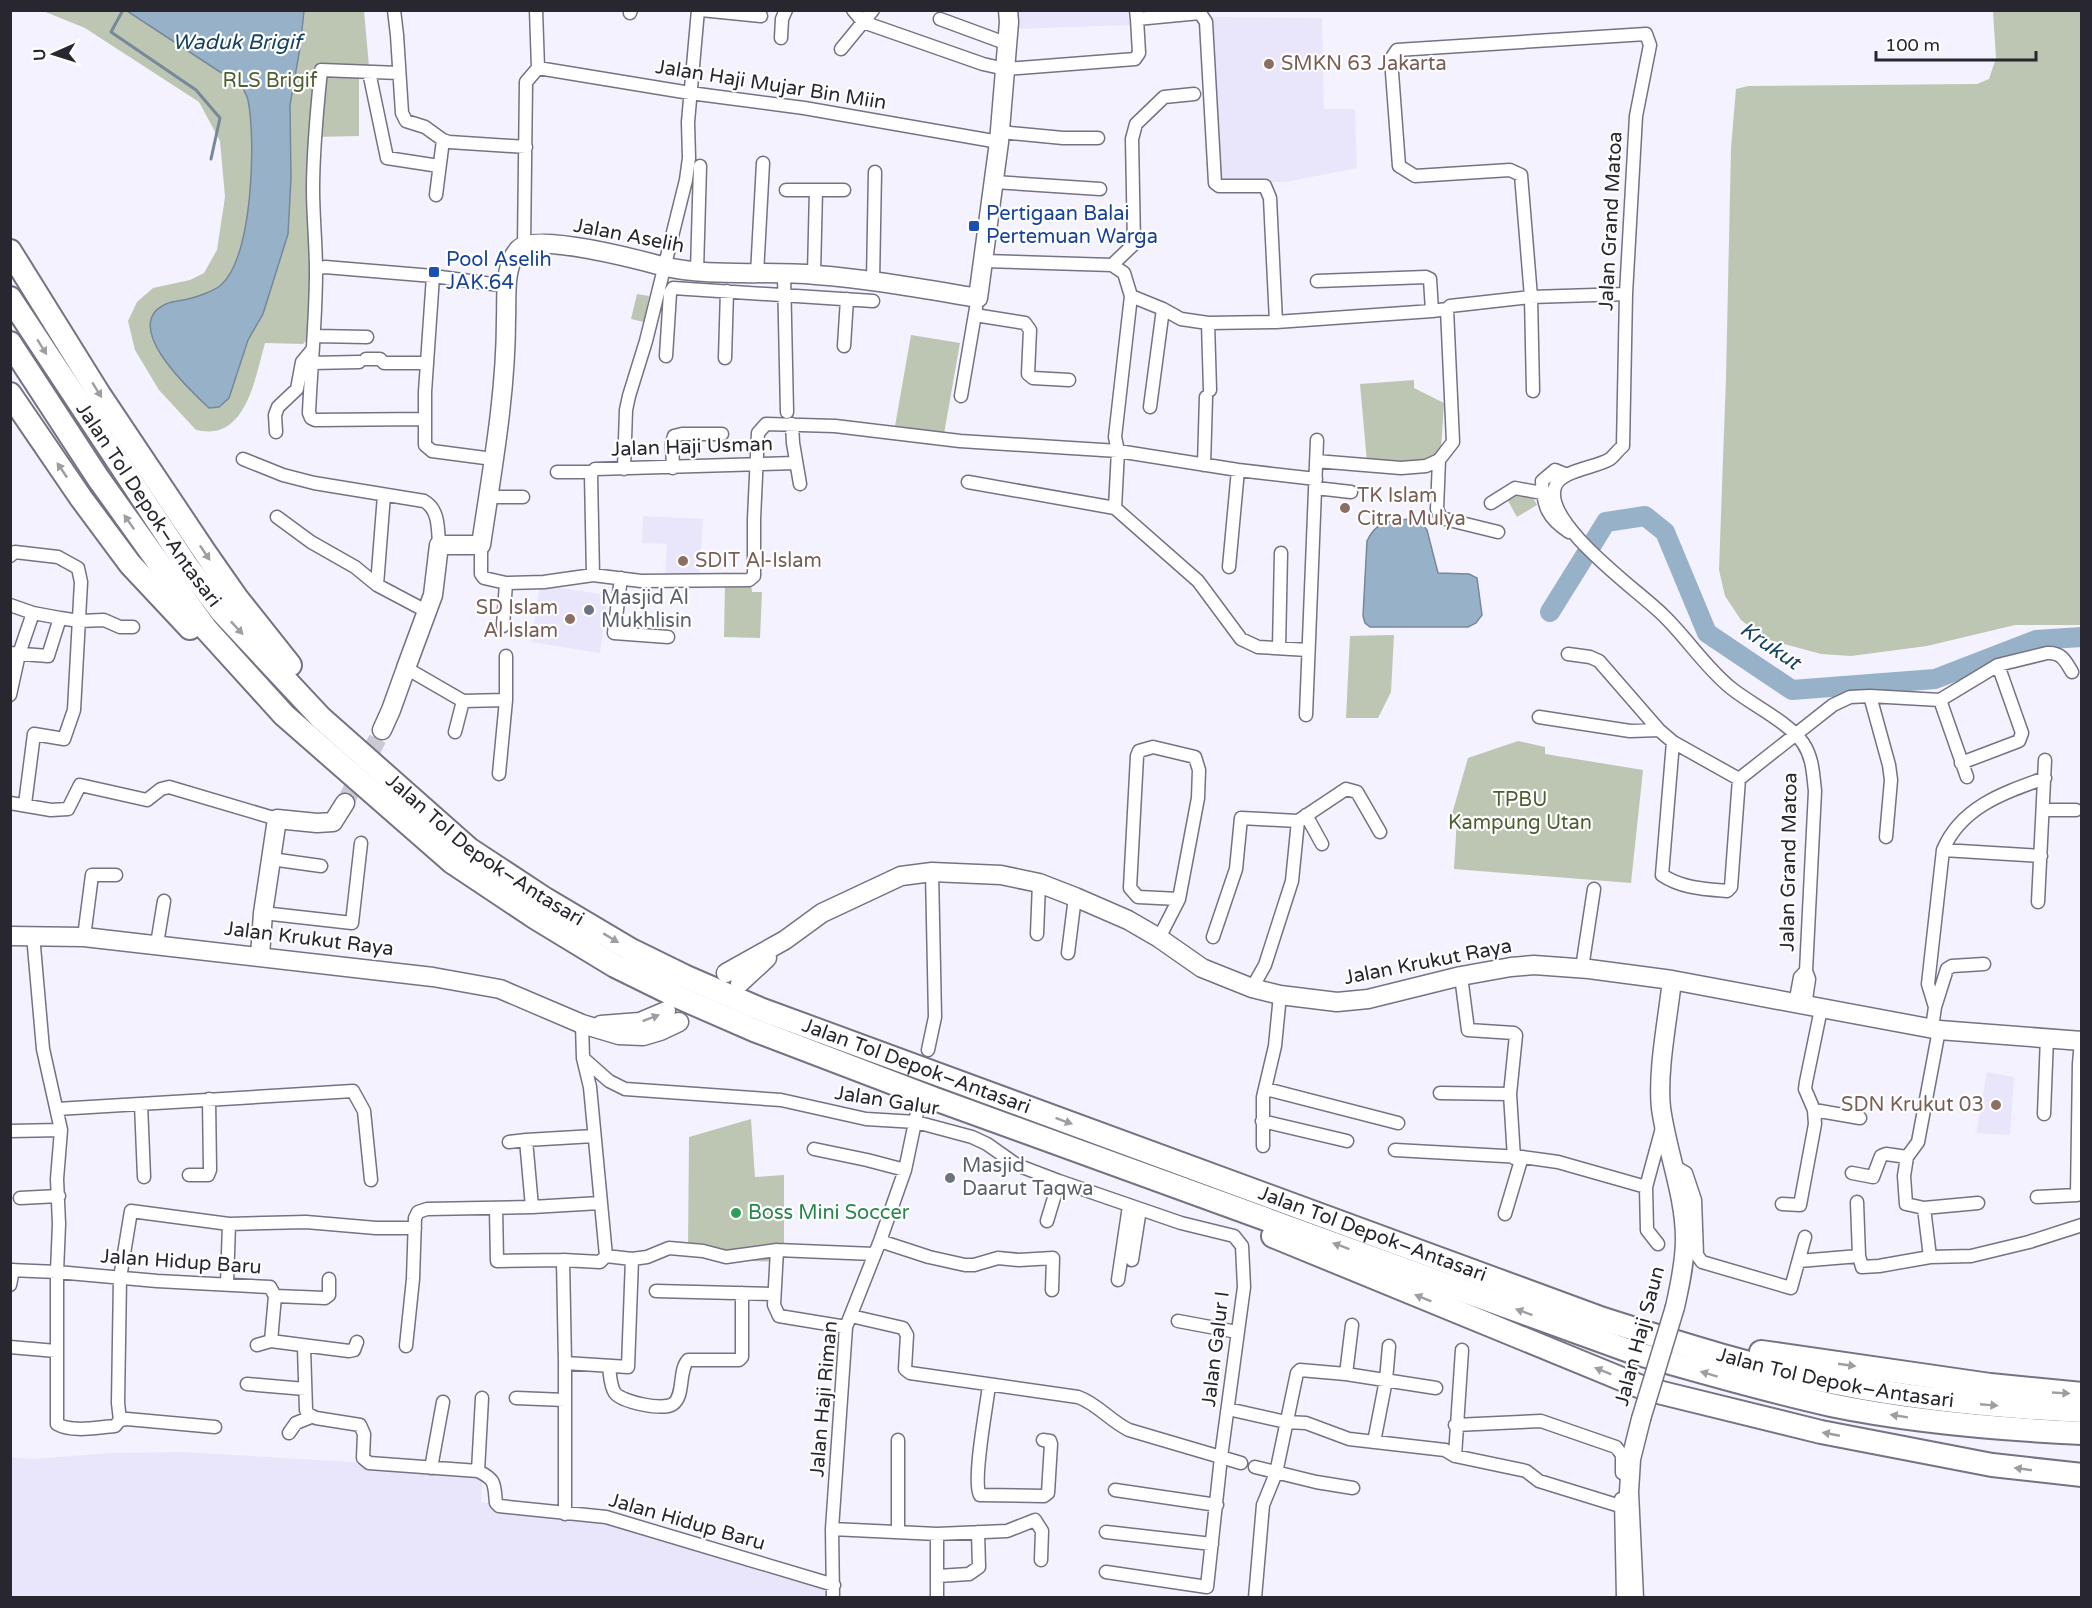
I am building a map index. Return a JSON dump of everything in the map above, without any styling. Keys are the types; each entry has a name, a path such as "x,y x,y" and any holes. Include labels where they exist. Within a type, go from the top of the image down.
{"highway":[{"path":"10,251 112,414 236,597 301,679 321,718"},
{"name":"Jalan Tol Depok–Antasari","path":"10,298 187,566 222,612 321,718 469,849 545,899 632,950 684,976 760,1009 1592,1315 1685,1345 1841,1384 1966,1403 2082,1410"},
{"name":"Jalan Tol Depok–Antasari","path":"10,343 98,478 200,620 284,715 452,862 536,918 615,966 754,1030 935,1099 1632,1352 1732,1382 1822,1402 1933,1421 2041,1431 2082,1432"},
{"path":"10,394 81,498 130,564 218,657 284,715"},
{"path":"1178,1186 1271,1236 1646,1389 1821,1432 1992,1465 2082,1475"},
{"path":"1685,1345 1766,1352 1990,1386 2082,1394"},
{"path":"1933,1421 2020,1442 2082,1448"}],"street":[{"path":"394,10 403,117 406,121 425,128 443,140 526,147"},
{"path":"536,10 538,68 526,82 524,246 519,249 511,265 507,286 505,374 481,545 484,578 506,583 544,582 593,575 640,581 749,580 752,578 759,433 765,424 789,420 960,441 1118,451 1316,484 1351,492"},
{"path":"624,469 626,410 687,174 690,93 700,10 761,16"},
{"path":"782,38 782,19 786,10"},
{"path":"853,10 863,22 983,64 1005,69 1135,59 1139,53 1136,15 1200,13 1206,22 1215,183 1219,186 1265,186 1270,198 1276,322"},
{"path":"841,49 873,10"},
{"path":"961,396 984,261 994,182 1008,44 1008,10"},
{"path":"940,19 1008,44"},
{"name":"Jalan Grand Matoa","path":"1533,391 1531,297 1521,175 1510,170 1414,176 1400,166 1391,59 1396,50 1646,34 1650,45 1636,116 1626,294 1623,446 1609,459 1567,475 1555,484 1553,496 1558,510 1576,537 1662,614 1717,676 1795,734 1808,752 1813,768 1815,791 1806,971 1809,980 1805,1089 1814,1110 1815,1124 1800,1205 1782,1204"},
{"name":"Jalan Haji Mujar Bin Miin","path":"538,68 690,93 999,137 1098,138"},
{"path":"399,73 321,70 313,189 316,268 315,336 311,356 309,414 311,418 425,419"},
{"path":"369,72 387,158 440,166"},
{"path":"1112,265 1134,244 1132,139 1136,124 1164,97 1194,94"},
{"path":"436,195 443,140"},
{"path":"757,274 763,163"},
{"path":"697,271 700,166"},
{"path":"873,281 875,172"},
{"path":"994,182 1100,189"},
{"path":"786,189 844,190"},
{"path":"814,274 816,190"},
{"name":"Jalan Aselih","path":"524,246 587,248 616,253 664,267 697,271 814,274 873,281 977,306"},
{"path":"984,261 1112,265 1124,273 1131,296 1115,437 1118,451 1115,508"},
{"path":"316,268 433,276 507,286"},
{"path":"784,274 789,420 800,484"},
{"path":"433,276 424,441 427,448 432,451 492,459"},
{"path":"1317,281 1425,277 1430,279 1432,286 1432,310"},
{"path":"666,356 670,293 673,288 873,301"},
{"path":"725,358 727,291"},
{"path":"1131,296 1163,309 1181,320 1208,323 1276,322 1447,309 1450,306 1531,297 1626,294"},
{"path":"844,346 847,299"},
{"path":"977,306 1025,323 1030,330 1028,374 1033,378 1069,380"},
{"path":"1150,407 1163,309"},
{"path":"1316,461 1401,468 1426,466 1439,460 1453,442 1447,309"},
{"path":"1204,465 1208,394 1208,323"},
{"path":"315,336 367,337"},
{"path":"276,432 275,415 278,407 297,389 302,362 311,356 362,361 380,359 384,363 427,363"},
{"path":"673,468 674,436 722,434"},
{"path":"1306,715 1317,440"},
{"path":"243,459 293,478 424,501 431,505 438,522 440,545 436,580 428,612 391,710 381,730"},
{"path":"1439,460 1437,509 1441,518 1498,532"},
{"name":"Jalan Haji Usman","path":"557,472 592,473 595,469 796,463"},
{"path":"1567,475 1555,470 1542,481 1542,501 1556,523 1576,537"},
{"path":"1229,567 1238,471"},
{"path":"592,473 593,575"},
{"path":"968,482 1115,508 1198,581 1241,639 1258,647 1308,650"},
{"path":"1491,503 1515,488 1542,493"},
{"path":"377,585 384,495"},
{"path":"488,497 523,497"},
{"path":"277,517 311,542 355,567 377,585 428,612"},
{"path":"440,545 481,545"},
{"path":"10,556 15,552 58,557 78,568 81,582 78,666 72,720 64,739 34,735 25,804"},
{"path":"1279,648 1281,553"},
{"path":"621,579 614,633 669,637"},
{"path":"503,626 506,583"},
{"path":"10,605 33,613 60,618 79,621 104,620 120,627 133,627"},
{"path":"10,695 15,653 33,613"},
{"path":"15,653 48,656 60,618"},
{"path":"1673,742 1662,875 1674,883 1727,891 1731,887 1739,779 1842,700 1850,697 1870,696 1940,700 1998,664 2055,652 2065,659 2072,672"},
{"path":"1568,654 1590,657 1599,661 1659,730 1673,742 1739,779"},
{"path":"499,774 506,700 506,656"},
{"path":"1961,763 2019,741 2022,733 1998,664"},
{"path":"406,670 463,701 506,700"},
{"path":"1870,696 1890,765 1891,780 1886,837"},
{"path":"1940,700 1967,777"},
{"path":"455,732 463,701"},
{"path":"1539,717 1630,731 1659,730"},
{"path":"1159,938 1179,899 1197,798 1199,770 1195,757 1153,747 1139,751 1137,756 1130,888 1138,897 1179,899"},
{"path":"2038,902 2045,760"},
{"path":"1978,1203 1924,1208 1906,1204 1904,1176 1907,1157 1918,1142 1936,1029 1935,1007 1928,984 1943,850 1950,834 1972,812 2004,792 2045,778"},
{"path":"10,803 51,810 68,809 80,785 147,800 161,789 169,787 278,819 318,823 333,822 345,803"},
{"path":"1213,937 1236,869 1241,818 1302,818 1346,789 1357,792 1380,832"},
{"path":"2043,810 2076,810"},
{"path":"1302,818 1322,844"},
{"path":"1252,988 1265,965 1292,881 1302,818"},
{"path":"260,956 262,913 278,819"},
{"path":"262,913 352,923 361,843"},
{"path":"1943,850 2041,856"},
{"path":"271,859 321,866"},
{"path":"928,1050 934,1017 932,872"},
{"name":"Jalan Krukut Raya","path":"733,978 822,913 901,876 932,872 1001,875 1039,883 1075,897 1128,920 1202,968 1252,988 1280,995 1337,1002 1358,1000 1461,976 1534,965 1582,968 1672,980 1936,1029 2081,1041"},
{"path":"84,937 92,875 116,875"},
{"path":"1036,934 1039,883"},
{"path":"1582,968 1594,889"},
{"path":"1068,954 1075,897"},
{"path":"157,944 164,901"},
{"path":"33,935 43,1049 62,1141 57,1179 59,1196 57,1424 62,1427 84,1428 115,1426 120,1420 127,1419 216,1427"},
{"name":"Jalan Krukut Raya","path":"10,936 84,937 157,944 433,977 500,989 588,1025 640,1022 672,1017"},
{"path":"1935,1007 1947,969 1952,966 1984,964"},
{"path":"1461,976 1468,1030 1516,1035 1510,1094 1518,1157 1505,1214"},
{"name":"Jalan Haji Saun","path":"1634,1598 1629,1492 1631,1460 1675,1307 1683,1269 1685,1238 1681,1203 1664,1121 1660,1085 1672,980"},
{"path":"1263,1146 1262,1121 1275,1046 1280,995"},
{"path":"588,1025 583,1058 590,1087 606,1256"},
{"path":"2044,1114 2047,1037"},
{"path":"2037,1197 2077,1195 2080,1167 2081,1041"},
{"name":"Jalan Galur","path":"583,1058 609,1081 625,1089 781,1100 866,1119 916,1122 972,1137 987,1144 1017,1165 1181,1223 1234,1236 1242,1246"},
{"path":"1266,1089 1398,1123"},
{"path":"57,1109 353,1091 364,1111 371,1180"},
{"path":"1440,1093 1510,1094"},
{"path":"189,1175 208,1175 210,1170 209,1099"},
{"path":"141,1104 144,1177"},
{"name":"Jalan Haji Riman","path":"834,1591 832,1529 848,1321 905,1170 918,1108"},
{"path":"1814,1110 1860,1118"},
{"path":"1262,1121 1347,1141"},
{"path":"1658,1244 1647,1230 1646,1187 1664,1121"},
{"path":"10,1131 61,1130"},
{"path":"509,1142 594,1136"},
{"path":"526,1140 532,1207"},
{"path":"814,1149 905,1170"},
{"path":"1395,1149 1518,1157 1558,1162 1646,1187"},
{"path":"1852,1173 1873,1177 1881,1156 1886,1154 1907,1157"},
{"path":"1672,1165 1686,1173 1695,1200 1697,1255 1702,1262 1791,1288 1805,1237"},
{"path":"1047,1221 1059,1181"},
{"path":"20,1198 59,1196"},
{"path":"1857,1202 1859,1256 1862,1268 1930,1257 1971,1256 2029,1242 2082,1225"},
{"path":"406,1346 413,1279 416,1214 422,1210 600,1203"},
{"path":"1132,1260 1134,1207"},
{"path":"1118,1280 1134,1207"},
{"path":"495,1208 497,1261 600,1262 606,1256"},
{"path":"1924,1208 1930,1257"},
{"path":"120,1420 118,1403 120,1278 131,1211 229,1224 306,1222 376,1228 415,1228"},
{"path":"228,1284 229,1224"},
{"path":"880,1241 929,1257 965,1265 975,1265 998,1258 1053,1258 1052,1290"},
{"name":"Jalan Galur I","path":"1106,1572 1207,1587 1221,1457 1244,1287 1242,1246"},
{"path":"606,1256 632,1259 650,1257 669,1248 703,1251 726,1257 777,1250 874,1254"},
{"path":"777,1250 774,1305 779,1316 903,1328 907,1335 905,1369 910,1373 1078,1397 1088,1400 1116,1423 1129,1430 1241,1463"},
{"path":"1799,1261 1859,1256"},
{"path":"565,1363 626,1368 629,1364 632,1259"},
{"path":"563,1260 565,1514"},
{"path":"10,1285 12,1270"},
{"name":"Jalan Hidup Baru","path":"12,1270 57,1275 270,1287 275,1296 271,1341"},
{"path":"275,1296 325,1298 328,1295 329,1279"},
{"path":"656,1291 774,1294"},
{"path":"609,1366 613,1390 622,1399 666,1407 673,1404 677,1397 684,1366 688,1360 739,1360 742,1358 742,1293"},
{"path":"1178,1321 1237,1332"},
{"path":"1346,1374 1352,1325"},
{"path":"258,1345 271,1341 349,1351 354,1350 357,1342"},
{"path":"302,1345 306,1410 311,1417"},
{"path":"1374,1442 1386,1380 1389,1346"},
{"path":"10,1347 56,1351"},
{"path":"1455,1456 1461,1350"},
{"path":"1255,1598 1263,1504 1275,1473 1297,1371 1346,1374 1436,1388"},
{"path":"247,1384 305,1389"},
{"path":"989,1385 979,1462 978,1490 981,1495 1044,1496 1048,1492 1051,1444 1050,1441 1043,1440"},
{"path":"290,1433 296,1424 311,1417 360,1425 364,1434 363,1458 369,1463 477,1471 482,1398"},
{"path":"516,1398 565,1400"},
{"path":"431,1468 443,1402"},
{"path":"1228,1409 1287,1422 1306,1423 1345,1438 1445,1450 1455,1456 1526,1471 1539,1481 1620,1506"},
{"path":"1455,1425 1541,1420 1616,1447 1622,1455 1620,1506 1623,1598"},
{"path":"898,1440 898,1532"},
{"path":"1255,1467 1353,1488"},
{"name":"Jalan Hidup Baru","path":"477,1471 494,1481 497,1505 622,1520 834,1591"},
{"path":"1115,1490 1217,1505"},
{"path":"832,1529 937,1534 1007,1532 1035,1520 1042,1531 1041,1560"},
{"path":"938,1576 969,1574 979,1567 978,1532"},
{"path":"1106,1532 1212,1544"},
{"path":"937,1534 937,1598"}],"shaded area":[{"path":"1014,11 1129,11 1131,25 1014,29"},
{"name":"SMKN 63 Jakarta","path":"1211,17 1322,18 1324,109 1355,109 1357,168 1286,182 1222,182"},
{"name":"SDIT Al-Islam","path":"643,516 703,519 699,580 665,578 667,544 642,543"},
{"name":"SD Islam Al Islam","path":"540,585 608,595 600,653 531,642"},
{"name":"SDN Krukut 03","path":"1987,1072 2014,1077 2010,1135 1976,1133"},
{"path":"183,1452 468,1469 482,1480 481,1502 633,1525 773,1567 793,1581 823,1584 826,1597 11,1597 10,1457 34,1459 110,1453"}],"green space":[{"name":"RLS Brigif","path":"43,11 364,11 369,66 359,68 359,136 313,137 309,337 303,344 265,343 250,395 236,419 226,427 212,431 196,430 159,390 135,350 128,321 137,302 153,288 190,280 204,273 217,250 225,197 220,141 199,102 85,28"},
{"path":"1993,11 2081,11 2081,625 2015,625 1927,646 1851,656 1821,654 1766,639 1741,620 1725,596 1719,570 1731,148 1736,89 1748,86 1977,84 1989,79 1996,58"},
{"path":"637,294 649,296 644,322 631,319"},
{"path":"911,335 960,343 944,434 895,426"},
{"path":"1414,380 1414,388 1444,403 1440,466 1367,462 1360,384"},
{"path":"1527,487 1537,505 1517,517 1507,499"},
{"path":"725,584 751,584 752,592 762,592 760,638 724,637"},
{"path":"1394,635 1391,692 1378,718 1346,718 1350,636"},
{"name":"TPBU Kampung Utan","path":"1518,741 1545,747 1545,754 1643,770 1631,883 1454,869 1457,818 1452,814 1468,758"},
{"name":"Boss Mini Soccer","path":"751,1119 755,1177 784,1175 784,1262 752,1261 688,1249 689,1137"}],"water":[{"name":"Waduk Brigif","path":"127,11 304,11 290,105 291,178 288,234 263,314 248,340 229,398 219,407 209,408 175,373 163,357 154,341 150,327 154,314 166,304 196,297 214,289 221,285 232,270 240,249 250,197 252,142 248,100 236,76 220,72"},
{"path":"1409,519 1420,521 1427,530 1438,573 1469,574 1477,578 1482,615 1476,623 1468,627 1370,627 1365,623 1363,616 1367,541 1375,529 1384,523"}],"waterway":[{"path":"123,10 111,32 196,90 220,118 211,159"},
{"name":"Krukut","path":"1550,612 1606,522 1645,516 1665,532 1707,633 1792,690 1935,679 2036,640 2082,637"}],"tunnel":[{"path":"345,803 382,730"}],"place":[{"name":"SMKN 63 Jakarta","path":"1269,64"},
{"name":"Pertigaan Balai Pertemuan Warga","path":"974,226"},
{"name":"Pool Aselih JAK.64","path":"434,272"},
{"name":"TK Islam Citra Mulya","path":"1345,508"},
{"name":"SDIT Al-Islam","path":"683,561"},
{"name":"Masjid Al Mukhlisin","path":"589,610"},
{"name":"SD Islam Al Islam","path":"570,619"},
{"name":"SDN Krukut 03","path":"1996,1105"},
{"name":"Masjid Daarut Taqwa","path":"950,1178"},
{"name":"Boss Mini Soccer","path":"736,1213"}]}
